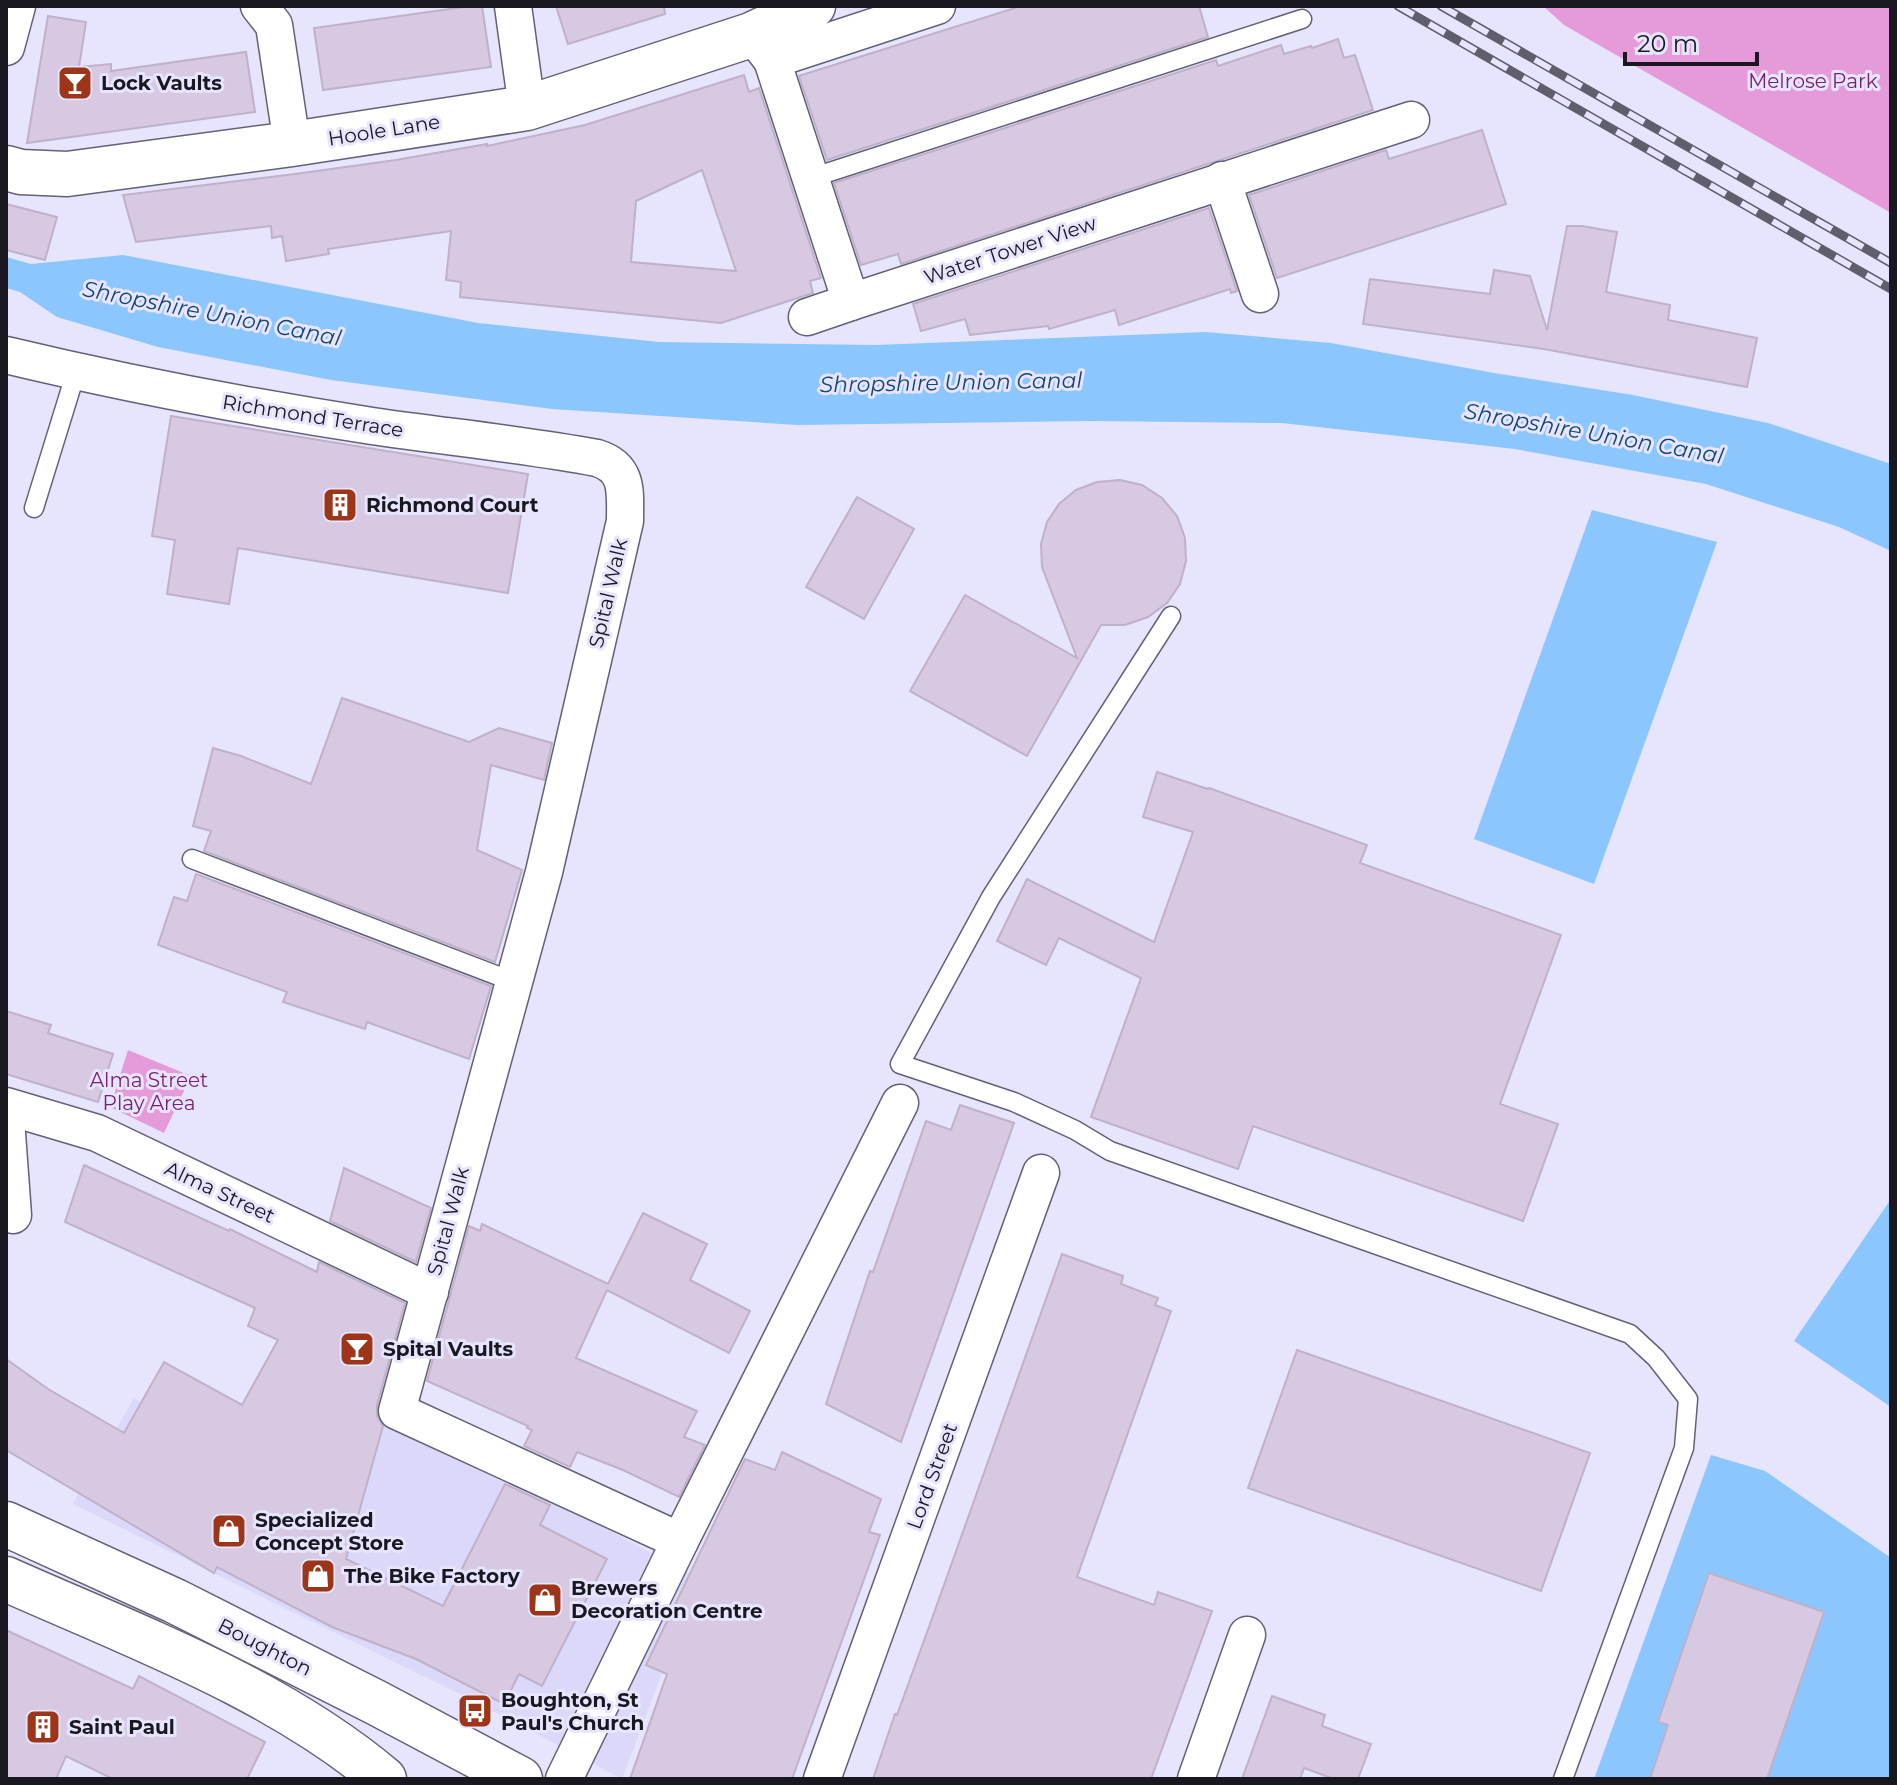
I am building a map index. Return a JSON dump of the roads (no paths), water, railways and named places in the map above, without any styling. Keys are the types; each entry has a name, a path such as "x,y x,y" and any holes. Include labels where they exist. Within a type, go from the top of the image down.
{"main road":[{"name":"Hoole Lane","path":"6,168 21,172 67,174 527,108 762,48 813,6"},
{"name":"Boughton","path":"6,1524 175,1601 520,1779"},
{"path":"6,1579 199,1666 289,1712 384,1779"}],"street":[{"path":"6,47 17,6"},
{"path":"259,6 274,25 292,144"},
{"path":"513,6 527,108"},
{"name":"Hoole Lane","path":"762,48 937,6"},
{"path":"762,48 811,178 851,302"},
{"name":"Water Tower View","path":"807,317 1411,120"},
{"path":"1222,180 1260,294"},
{"name":"Richmond Terrace","path":"6,355 211,400 586,456 609,462 618,471"},
{"name":"Spital Walk","path":"618,471 626,487 625,521 544,872 397,1411 680,1541"},
{"path":"564,1779 900,1103"},
{"name":"Alma Street","path":"6,1106 97,1133 430,1292"},
{"path":"6,1120 13,1215"},
{"name":"Lord Street","path":"822,1779 1041,1173"},
{"path":"1196,1779 1247,1635"}],"lane":[{"path":"811,178 1302,19"},
{"path":"34,508 76,372"},
{"path":"1171,616 991,897 900,1064 1014,1102 1075,1130 1110,1151 1630,1334 1656,1358 1688,1399 1684,1448 1563,1779"},
{"path":"192,859 514,982"}],"water":[{"name":"Shropshire Union Canal","path":"123,255 478,323 659,342 876,345 1206,332 1331,343 1633,395 1768,423 1891,464 1891,551 1839,527 1706,484 1515,449 1282,423 1090,421 797,425 552,409 331,380 158,347 57,317 20,292 6,288 6,257 31,264"},
{"path":"1592,510 1717,542 1594,884 1474,839"},
{"path":"1891,1199 1891,1407 1794,1341"},
{"path":"1711,1455 1765,1471 1891,1558 1891,1779 1750,1779 1773,1762 1824,1612 1710,1573 1659,1722 1668,1725 1650,1779 1594,1779"}],"railway":[{"path":"1398,6 1891,289"},
{"path":"1441,6 1891,263"}],"place":[{"name":"Lock Vaults","path":"75,83"},
{"name":"Richmond Court","path":"340,505"},
{"name":"Spital Vaults","path":"357,1349"},
{"name":"Specialized Concept Store","path":"229,1531"},
{"name":"The Bike Factory","path":"318,1576"},
{"name":"Brewers Decoration Centre","path":"545,1600"},
{"name":"Boughton, St Paul's Church","path":"475,1711"},
{"name":"Saint Paul","path":"43,1727"}],"park label":[{"name":"Melrose Park","path":"1813,81"},
{"name":"Alma Street Play Area","path":"149,1092"}]}
